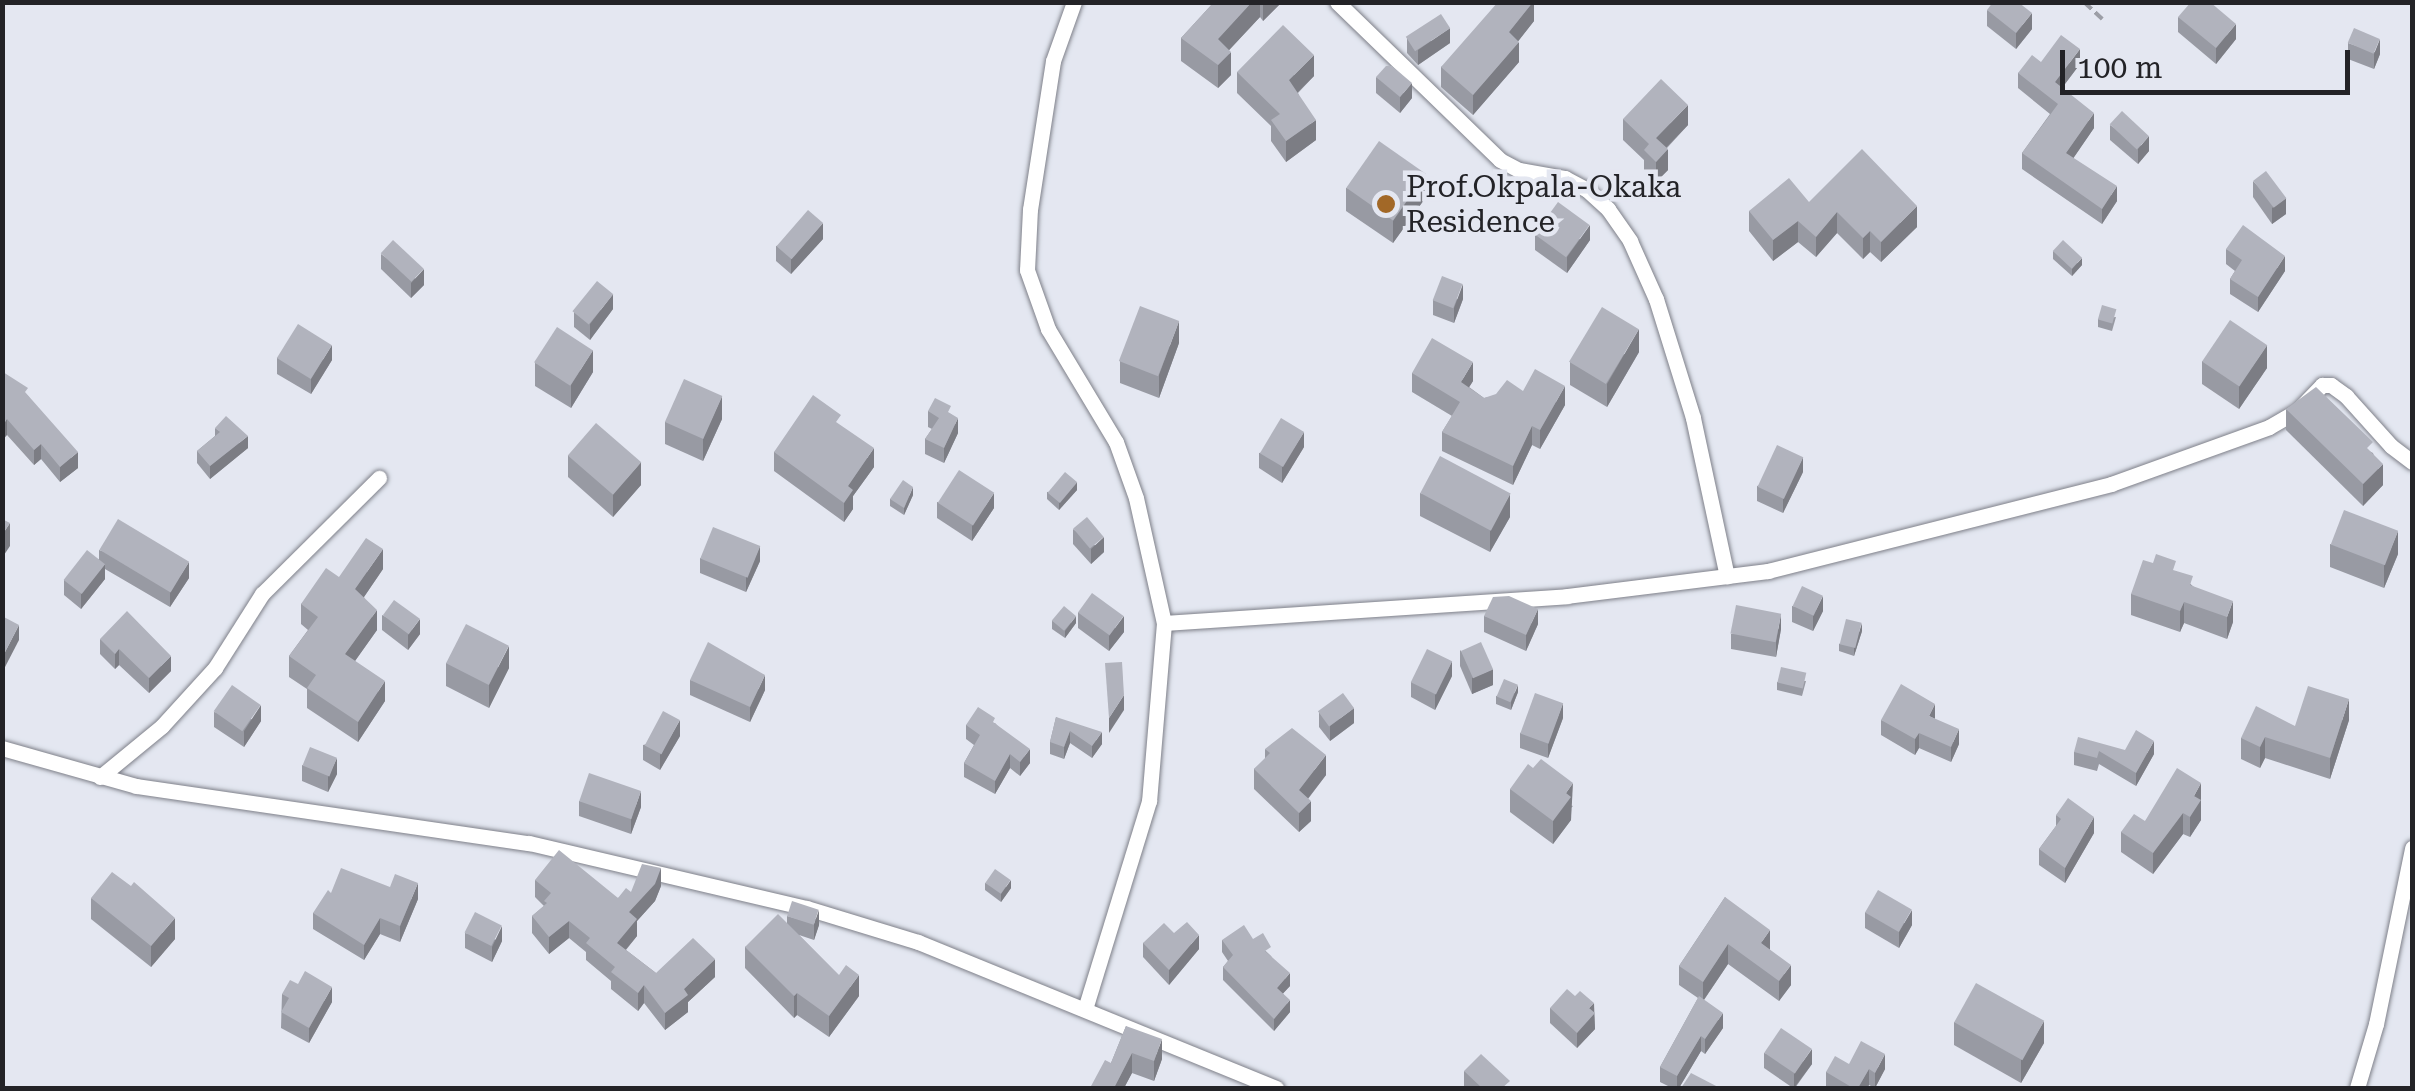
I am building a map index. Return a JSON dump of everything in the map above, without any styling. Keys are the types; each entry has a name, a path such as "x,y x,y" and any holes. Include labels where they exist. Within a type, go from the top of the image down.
{"street":[{"path":"1074,2 1053,61 1030,208 1027,270 1048,329 1116,442 1136,498 1164,623 1148,801 1085,1010"},
{"path":"1336,2 1500,160 1520,170 1565,178 1586,189 1608,210 1630,241 1656,299 1693,418 1727,576"},
{"path":"1164,623 1567,596 1786,567 2112,484 2269,427 2298,410 2322,385 2331,385 2346,396 2391,446 2412,462"},
{"path":"100,777 162,726 216,668 262,594 379,478"},
{"path":"2,748 100,777 246,804 529,842 878,928 1276,1088"},
{"path":"2357,1088 2376,1024 2412,848"}],"path":[{"path":"2084,2 2102,19"}],"building":[{"path":"1214,2 1252,2 1218,39 1231,52 1218,65 1181,38"},
{"path":"1498,2 1533,2 1509,32 1519,42 1473,95 1441,67"},
{"path":"1993,2 2018,2 2032,13 2016,33 1987,10"},
{"path":"2191,2 2210,2 2236,24 2216,48 2178,17"},
{"path":"1441,14 1450,28 1415,51 1406,37"},
{"path":"1283,25 1314,55 1289,80 1316,120 1286,141 1271,120 1280,114 1237,72"},
{"path":"2354,28 2380,39 2374,54 2348,43"},
{"path":"2061,35 2080,49 2055,82 2094,113 2066,153 2117,186 2102,209 2022,153 2058,104 2018,73 2032,55 2041,62"},
{"path":"1386,66 1392,66 1412,83 1400,97 1376,77"},
{"path":"1661,79 1688,105 1656,138 1668,149 1656,162 1644,150 1649,144 1623,119"},
{"path":"2122,111 2149,136 2137,149 2110,124"},
{"path":"1379,141 1426,174 1393,220 1346,188"},
{"path":"1862,149 1917,206 1881,242 1870,231 1863,238 1837,212 1816,237 1798,221 1773,240 1749,211 1789,178 1809,202"},
{"path":"2266,171 2286,198 2274,208 2253,181"},
{"path":"1558,202 1590,225 1566,257 1534,234"},
{"path":"808,210 823,223 792,259 777,246"},
{"path":"2243,225 2285,256 2258,297 2230,279 2242,260 2226,249"},
{"path":"393,240 424,269 411,282 381,253"},
{"path":"2063,240 2082,258 2072,269 2053,251"},
{"path":"1442,276 1463,284 1453,308 1433,300"},
{"path":"597,281 613,294 589,325 572,311"},
{"path":"2102,305 2116,309 2112,324 2098,319"},
{"path":"1140,306 1179,321 1158,376 1119,361"},
{"path":"1602,307 1639,329 1606,384 1569,362"},
{"path":"2230,320 2267,345 2239,387 2202,361"},
{"path":"298,324 332,345 311,379 277,358"},
{"path":"557,327 593,350 570,386 534,362"},
{"path":"1432,338 1473,362 1461,382 1484,398 1496,394 1507,380 1523,391 1535,369 1565,386 1540,430 1532,426 1513,466 1442,432 1460,402 1412,373"},
{"path":"3,372 28,388 25,392 78,452 60,467 41,444 34,450 7,419 2,426"},
{"path":"684,379 722,396 703,439 665,422"},
{"path":"2316,387 2373,442 2367,448 2383,464 2363,484 2286,409"},
{"path":"813,395 841,415 836,422 874,448 848,486 853,490 844,503 774,452"},
{"path":"935,398 951,406 948,412 958,418 944,448 925,439 939,418 928,411"},
{"path":"226,416 248,436 210,466 197,451 220,432 215,428"},
{"path":"1281,418 1304,432 1283,467 1260,453"},
{"path":"596,423 641,462 613,495 568,455"},
{"path":"1777,445 1803,457 1784,499 1758,487"},
{"path":"1440,456 1511,494 1491,531 1420,493"},
{"path":"959,470 994,493 973,526 938,503"},
{"path":"1065,472 1077,482 1060,503 1048,493"},
{"path":"903,480 913,487 904,508 890,499"},
{"path":"2344,510 2398,531 2385,565 2331,545"},
{"path":"1087,517 1104,537 1090,548 1073,529"},
{"path":"2,519 10,523 2,535"},
{"path":"118,519 189,562 171,593 99,550"},
{"path":"713,527 760,546 748,578 700,559"},
{"path":"366,538 383,549 355,589 377,610 345,654 385,681 358,722 307,688 316,675 289,656 318,617 301,604 326,568 339,577"},
{"path":"87,550 105,564 82,594 64,580"},
{"path":"2156,554 2176,561 2173,570 2193,576 2190,585 2233,601 2227,617 2184,602 2180,611 2131,594 2143,560 2153,563"},
{"path":"1802,586 1823,596 1814,616 1793,606"},
{"path":"1092,593 1124,616 1109,635 1078,612"},
{"path":"1509,596 1538,609 1526,635 1484,616 1493,597"},
{"path":"394,600 420,619 409,634 383,615"},
{"path":"1736,605 1781,614 1776,642 1730,633"},
{"path":"1064,606 1076,616 1064,631 1052,621"},
{"path":"127,611 171,656 149,678 119,649 115,654 100,639"},
{"path":"2,616 19,625 4,654 2,653"},
{"path":"1846,619 1862,623 1855,648 1840,644"},
{"path":"466,624 509,646 489,685 446,663"},
{"path":"708,642 765,675 750,707 690,680"},
{"path":"1481,642 1493,669 1473,678 1461,651"},
{"path":"1427,649 1452,661 1436,695 1411,682"},
{"path":"1122,662 1124,695 1109,718 1105,663"},
{"path":"1781,667 1806,673 1803,688 1777,683"},
{"path":"1504,679 1518,685 1510,702 1497,696"},
{"path":"1901,684 1935,704 1929,716 1959,729 1951,747 1919,733 1915,739 1881,720"},
{"path":"232,685 261,705 242,731 214,711"},
{"path":"2308,686 2349,699 2330,758 2265,737 2260,747 2241,738 2256,706 2295,726"},
{"path":"1343,693 1354,708 1329,727 1318,711"},
{"path":"1535,693 1563,703 1548,744 1520,733"},
{"path":"978,707 1030,749 1020,762 1010,754 995,781 964,763 980,735 966,725"},
{"path":"663,711 680,720 661,754 645,745"},
{"path":"1056,717 1102,732 1092,746 1070,731 1064,747 1050,742"},
{"path":"1292,728 1326,755 1299,790 1311,801 1299,813 1254,769 1270,753 1265,749"},
{"path":"2136,730 2154,741 2136,773 2099,751 2097,758 2074,752 2078,737 2125,750"},
{"path":"310,747 337,758 329,776 303,766"},
{"path":"1541,759 1573,783 1566,793 1571,797 1553,821 1510,789 1528,764 1533,768"},
{"path":"2177,768 2201,783 2194,796 2201,800 2190,817 2183,813 2153,853 2121,832 2134,814 2145,821"},
{"path":"589,773 641,791 631,819 579,801"},
{"path":"2068,798 2094,817 2065,868 2039,849 2061,819 2056,815"},
{"path":"559,850 618,898 626,888 631,892 642,864 661,868 655,884 629,912 637,919 617,943 656,973 693,938 715,959 684,989 688,995 665,1013 644,985 638,993 611,972 615,967 586,943 590,938 569,921 549,937 532,916 547,903 544,901 551,893 535,880"},
{"path":"341,868 390,887 395,874 418,883 400,926 380,918 364,945 313,913 328,890 331,893"},
{"path":"995,869 1011,880 1001,894 985,883"},
{"path":"112,872 131,886 134,882 175,918 151,946 91,898"},
{"path":"1878,890 1912,910 1899,932 1865,913"},
{"path":"1725,897 1770,930 1761,943 1791,965 1779,981 1728,944 1703,982 1679,966"},
{"path":"792,901 819,910 814,925 787,916"},
{"path":"475,912 502,926 491,946 465,932"},
{"path":"778,914 839,975 846,965 859,975 829,1016 797,993 794,996 745,947"},
{"path":"1187,922 1199,935 1169,970 1143,943 1164,923 1174,933"},
{"path":"1244,925 1253,939 1263,933 1271,947 1265,951 1290,973 1277,988 1290,1000 1274,1019 1223,967 1233,955 1222,940"},
{"path":"305,971 332,987 309,1028 281,1012 289,998 282,994 290,980 298,984"},
{"path":"1976,983 2044,1021 2022,1060 1954,1022"},
{"path":"1567,989 1575,996 1580,991 1594,1003 1589,1008 1595,1013 1577,1033 1550,1008"},
{"path":"1699,996 1723,1013 1705,1039 1701,1036 1677,1076 1660,1067"},
{"path":"1126,1026 1162,1039 1154,1061 1132,1053 1114,1088 1090,1088 1105,1060 1111,1063"},
{"path":"1781,1028 1812,1049 1795,1074 1764,1053"},
{"path":"1861,1041 1885,1054 1875,1073 1869,1069 1858,1088 1853,1088 1826,1072 1835,1056 1849,1064"},
{"path":"1481,1054 1510,1081 1502,1088 1482,1088 1464,1071"},
{"path":"1691,1073 1720,1088 1681,1088"}],"place":[{"name":"Prof.Okpala-Okaka Residence","path":"1386,204"}]}
